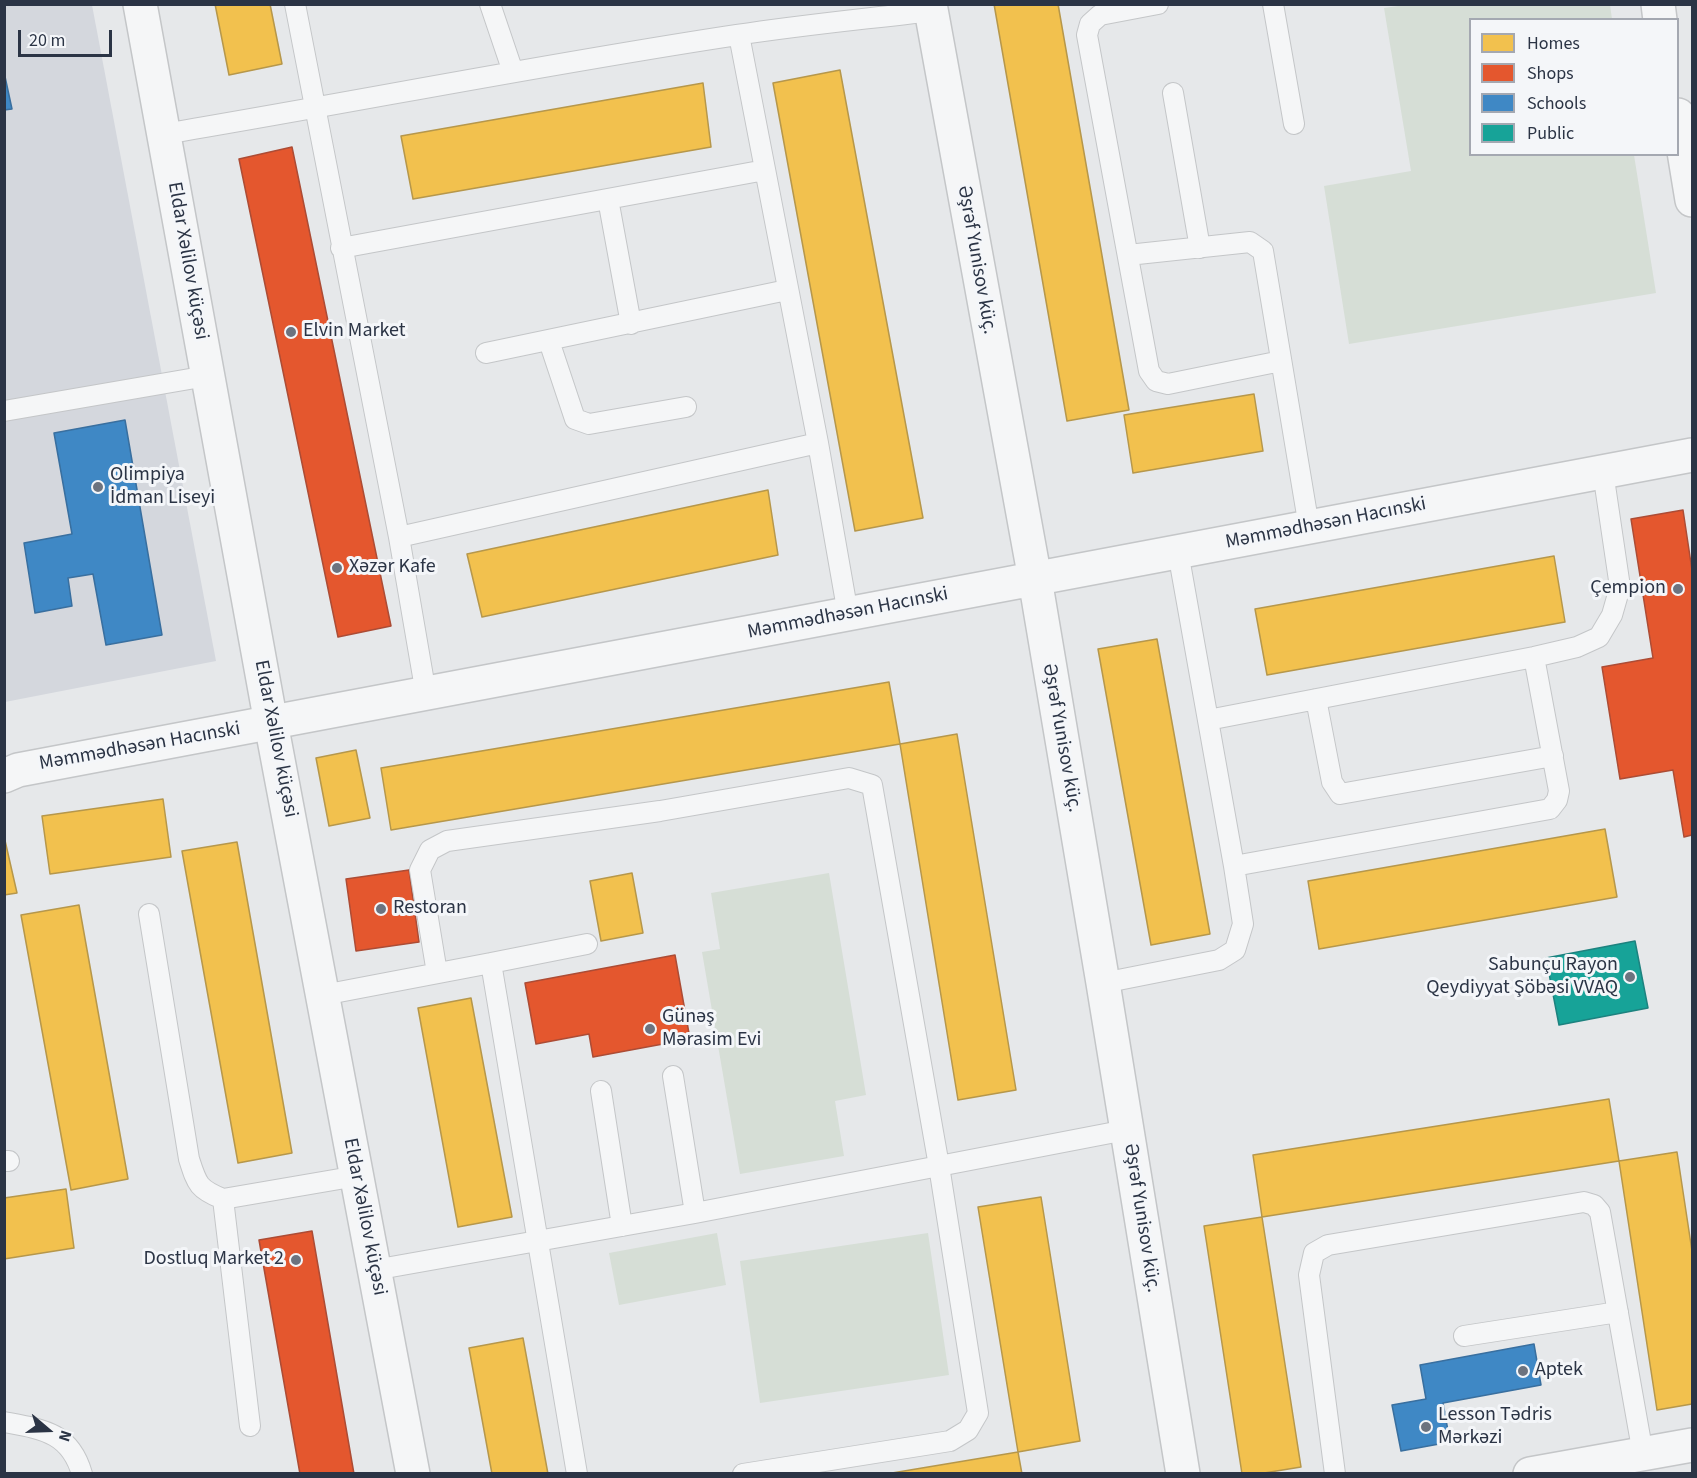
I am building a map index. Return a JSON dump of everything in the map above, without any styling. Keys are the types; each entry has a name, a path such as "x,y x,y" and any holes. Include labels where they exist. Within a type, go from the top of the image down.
{"street":[{"name":"Eldar Xəlilov küçəsi","path":"140,4 271,723 413,1473"},
{"name":"Əşrəf Yunisov küç.","path":"931,8 1035,579 1183,1473"},
{"path":"1679,126 1692,200"},
{"name":"Məmmədhəsən Hacınski","path":"4,776 18,770 1692,455"},
{"path":"1530,1473 1692,1445"}],"lane":[{"path":"295,4 399,537 426,694"},
{"path":"490,4 513,72"},
{"path":"1158,4 1100,15 1090,24 1087,35 1149,371 1156,381 1168,384 1281,361"},
{"path":"1273,4 1294,124"},
{"path":"164,134 513,72 739,35 931,8"},
{"path":"739,35 818,443 848,614"},
{"path":"1173,93 1200,248"},
{"path":"341,248 765,170"},
{"path":"608,199 631,324"},
{"path":"1128,255 1250,243 1263,251 1309,527"},
{"path":"486,353 787,290"},
{"path":"549,341 575,419 589,424 686,407"},
{"path":"4,411 207,376"},
{"path":"399,537 818,443"},
{"path":"1208,720 1534,657 1577,647 1599,637 1612,615 1620,586 1603,472"},
{"path":"1103,982 1219,960 1235,950 1242,924 1234,866 1178,552"},
{"path":"1234,866 1550,809 1557,800 1559,791 1534,657"},
{"path":"1316,699 1332,782 1340,794 1553,756"},
{"path":"437,973 420,870 430,850 447,841 660,811 849,778 872,785 939,1166 978,1413 968,1430 950,1441 743,1473"},
{"path":"149,914 189,1159 196,1181 207,1192 222,1199 357,1176"},
{"path":"323,995 587,944"},
{"path":"491,963 577,1473"},
{"path":"673,1076 695,1213"},
{"path":"601,1091 622,1226"},
{"path":"374,1270 695,1213 1126,1130"},
{"path":"222,1199 250,1426"},
{"path":"1335,1473 1308,1275 1314,1253 1328,1245 1584,1202 1594,1205 1600,1212 1643,1454"},
{"path":"1464,1336 1618,1312"},
{"path":"4,1422 31,1426 53,1433 67,1444 78,1460 82,1473"}],"shaded area":[{"path":"5,5 92,5 216,661 5,702"},
{"path":"1405,5 1610,5 1612,18 1469,18 1469,156 1634,156 1656,293 1349,344 1324,186 1411,171 1384,8"},
{"path":"829,873 866,1095 835,1101 844,1156 740,1174 702,952 720,949 711,893"},
{"path":"717,1233 726,1285 619,1305 609,1253"},
{"path":"928,1233 949,1375 760,1403 740,1261"}],"building: Homes":[{"path":"215,4 270,4 282,64 229,75"},
{"path":"994,4 1058,4 1129,410 1067,421"},
{"path":"840,70 923,518 855,531 773,83"},
{"path":"703,83 711,147 413,199 401,136"},
{"path":"1254,394 1263,451 1133,473 1124,415"},
{"path":"768,490 778,555 482,617 467,554"},
{"path":"1554,556 1565,622 1267,675 1255,609"},
{"path":"1157,639 1210,934 1151,945 1098,649"},
{"path":"889,682 900,744 391,830 381,768"},
{"path":"957,734 1016,1090 958,1100 900,744"},
{"path":"356,750 370,818 329,826 316,758"},
{"path":"163,799 171,857 50,874 42,816"},
{"path":"1605,829 1617,897 1319,949 1308,881"},
{"path":"4,836 17,893 4,895"},
{"path":"237,842 292,1153 238,1163 182,851"},
{"path":"632,873 643,933 601,941 590,881"},
{"path":"79,905 128,1179 71,1190 21,915"},
{"path":"471,998 512,1217 458,1227 418,1008"},
{"path":"1609,1099 1619,1161 1262,1217 1253,1155"},
{"path":"1677,1152 1692,1251 1692,1404 1657,1410 1619,1161"},
{"path":"66,1189 74,1248 4,1259 4,1198"},
{"path":"1041,1197 1080,1441 1018,1452 978,1207"},
{"path":"1262,1217 1301,1467 1258,1474 1242,1474 1204,1226"},
{"path":"523,1338 548,1474 492,1474 469,1348"},
{"path":"1018,1452 1022,1474 886,1474"}],"building: Shops":[{"path":"292,147 391,626 338,637 239,159"},
{"path":"1683,510 1692,570 1692,835 1684,837 1673,770 1620,779 1602,667 1653,658 1631,519"},
{"path":"409,870 419,942 356,951 346,879"},
{"path":"675,955 690,1039 593,1057 589,1034 536,1044 525,983"},
{"path":"312,1231 354,1474 300,1474 259,1240"}],"building: Schools":[{"path":"4,72 12,109 4,110"},
{"path":"125,420 162,635 106,645 93,574 68,578 72,606 35,613 24,543 72,534 54,433"},
{"path":"1534,1344 1541,1385 1443,1403 1450,1442 1401,1451 1392,1405 1426,1399 1420,1365"}],"building: Public":[{"path":"1635,941 1648,1008 1559,1025 1546,958"}],"place":[{"name":"Elvin Market","path":"291,332"},
{"name":"Olimpiya İdman Liseyi","path":"98,487"},
{"name":"Xəzər Kafe","path":"337,568"},
{"name":"Çempion","path":"1678,589"},
{"name":"Restoran","path":"381,909"},
{"name":"Sabunçu Rayon Qeydiyyat Şöbəsi VVAQ","path":"1630,977"},
{"name":"Günəş Mərasim Evi","path":"650,1029"},
{"name":"Dostluq Market 2","path":"296,1260"},
{"name":"Aptek","path":"1523,1371"},
{"name":"Lesson Tədris Mərkəzi","path":"1426,1427"}]}
